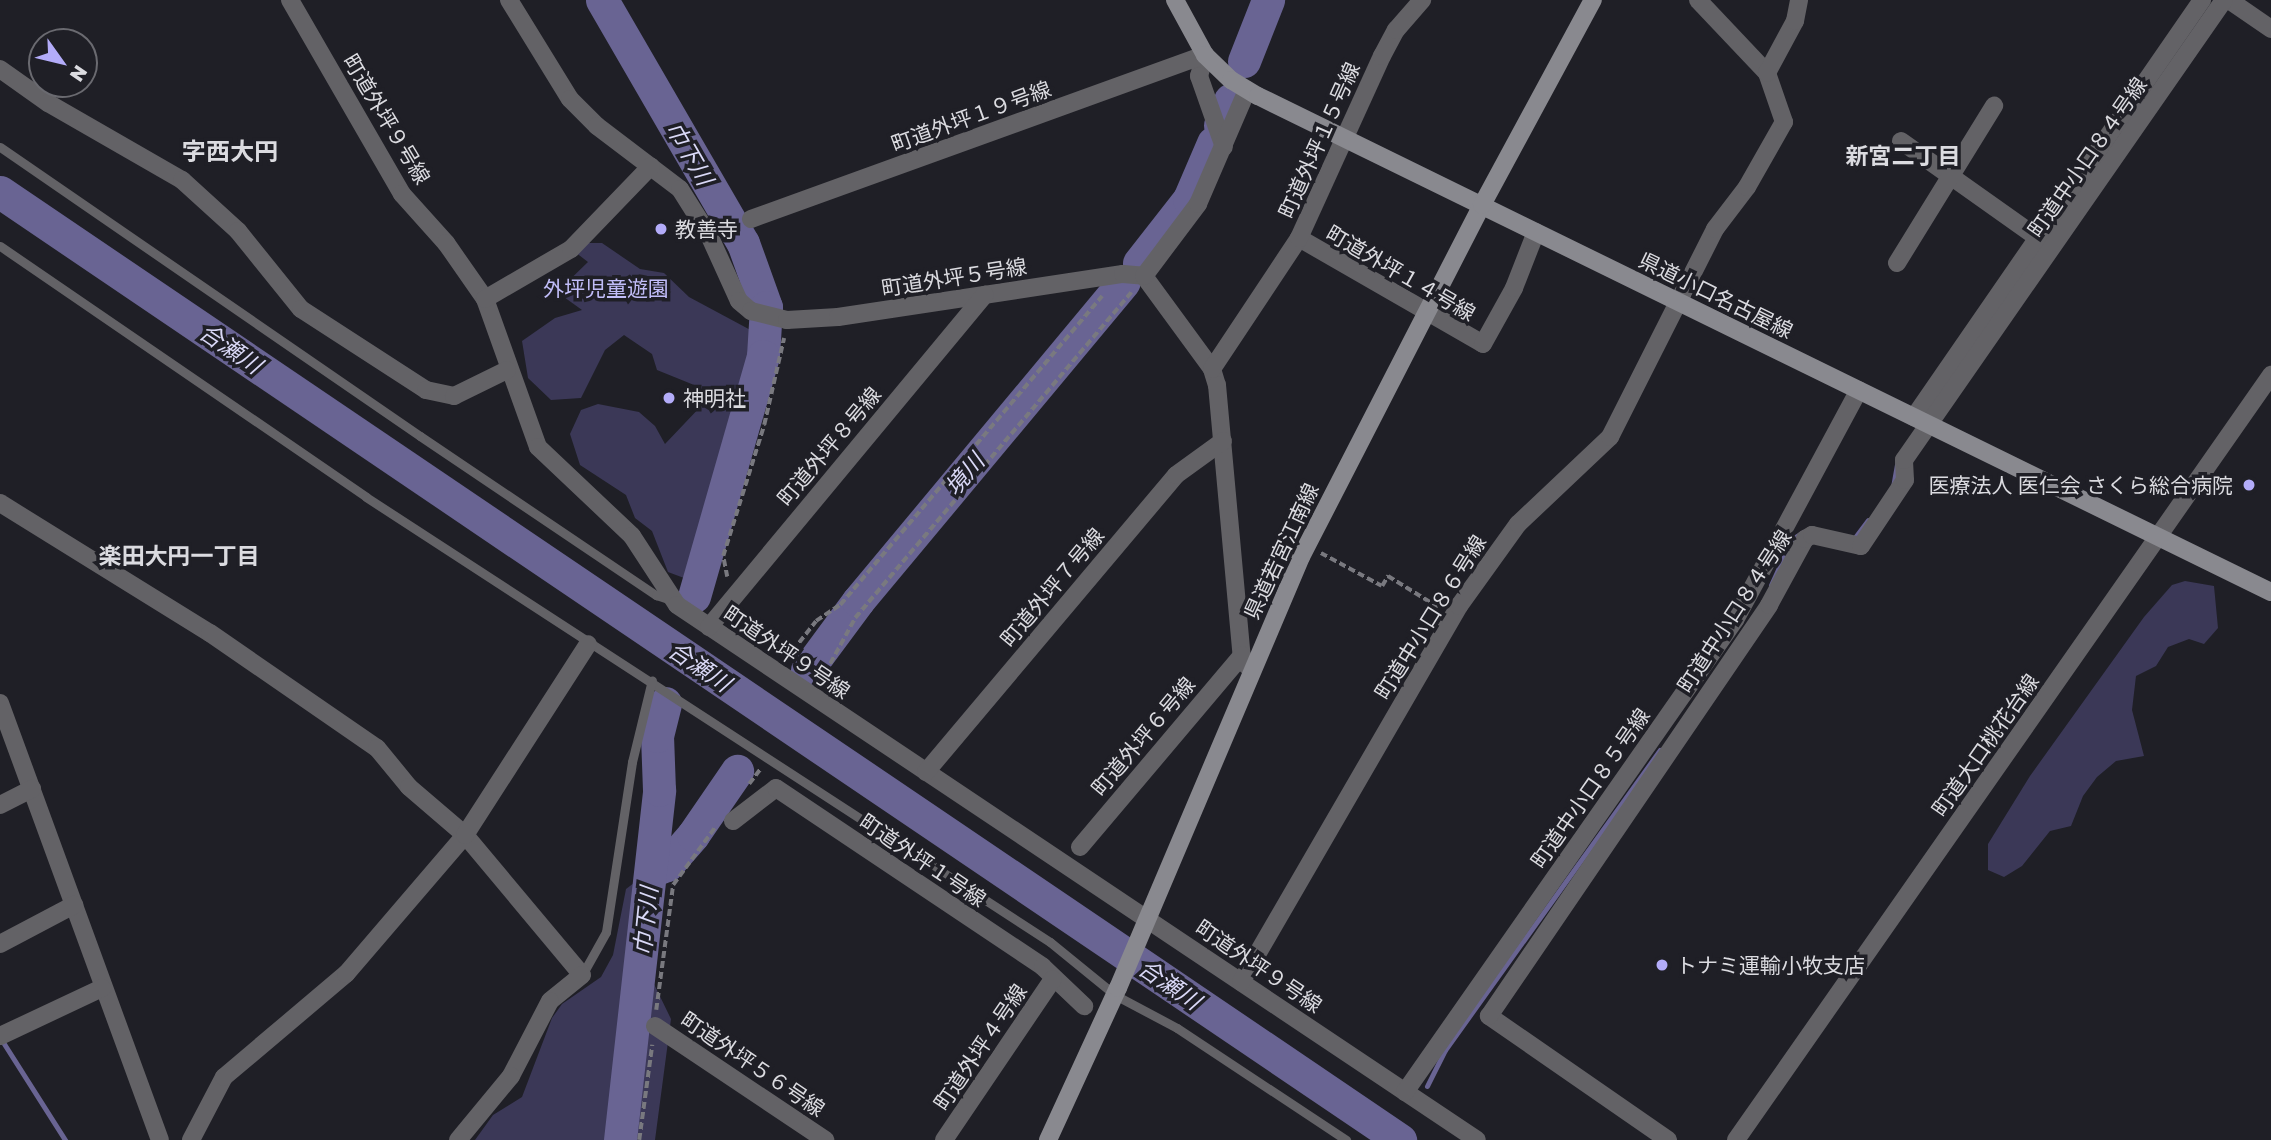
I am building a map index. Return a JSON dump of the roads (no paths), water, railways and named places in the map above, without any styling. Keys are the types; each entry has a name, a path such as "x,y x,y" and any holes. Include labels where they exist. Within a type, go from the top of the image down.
{"main road":[{"name":"県道小口名古屋線","path":"1175,0 1205,55 1240,86 2271,592"},
{"name":"県道若宮江南線","path":"1048,1140 1147,920 1246,662 1482,205 1593,0"}],"street":[{"name":"町道外坪９号線","path":"290,0 402,194 446,243 485,299 507,370 538,447 632,536 673,600 709,627 1477,1140"},
{"name":"町道外坪５号線","path":"509,0 570,99 597,126 680,189 696,211 739,301 751,312 783,319 838,317 1129,275"},
{"name":"町道外坪１５号線","path":"1212,369 1299,239 1396,30 1422,0"},
{"path":"1698,0 1767,73 1795,21 1800,0"},
{"path":"1921,421 2038,238 2202,0"},
{"path":"2227,0 2271,29"},
{"name":"町道中小口８４号線","path":"1668,1140 1489,1016 1769,605 1805,539 1812,535 1861,545 1905,480 1904,460 1921,421 2227,0"},
{"path":"1205,55 1199,76 1220,137"},
{"name":"町道外坪１９号線","path":"751,219 1205,55"},
{"path":"0,69 48,103 182,180 238,230 301,309 426,390 454,396 507,370"},
{"name":"町道中小口８６号線","path":"1241,982 1453,617 1518,524 1610,437 1642,368 1715,229 1747,187 1784,122 1767,73"},
{"path":"1240,86 1183,229 1129,275 1212,369 1223,440 1246,662"},
{"path":"1897,262 1994,106"},
{"path":"1901,141 2038,238"},
{"path":"485,299 571,249 651,166"},
{"name":"町道外坪１４号線","path":"1299,239 1483,345 1514,288 1536,232"},
{"name":"町道外坪８号線","path":"709,627 985,295"},
{"name":"町道大口桃花台線","path":"1736,1140 2271,375"},
{"name":"町道中小口８５号線","path":"1405,1092 1735,620 1859,390"},
{"name":"町道外坪７号線","path":"926,772 1176,475 1223,440"},
{"path":"0,503 329,712 377,748 409,787 465,835 582,975 550,1001 511,1076 458,1140"},
{"path":"191,1140 224,1077 346,974 465,835 588,644"},
{"name":"町道外坪６号線","path":"1080,847 1246,662"},
{"path":"0,703 102,988 160,1140"},
{"name":"町道外坪１号線","path":"726,822 776,788 1053,978 1084,1006"},
{"path":"0,805 32,789"},
{"path":"0,944 74,905"},
{"name":"町道外坪４号線","path":"944,1140 1053,978"},
{"path":"0,1036 102,988"},
{"name":"町道外坪５６号線","path":"654,1026 825,1140"}],"lane":[{"path":"0,147 656,595 673,600"},
{"path":"0,246 588,644 652,680 771,757 1049,942 1116,991 1177,1028 1346,1140"},
{"path":"582,975 606,932 630,775 652,680"}],"waterway":[{"name":"巾下川","path":"602,0 743,243 766,307 763,356 694,596"},
{"name":"境川","path":"1244,61 1268,0"},
{"name":"境川","path":"1220,125 1230,100"},
{"path":"2123,129 2140,106"},
{"name":"境川","path":"1139,263 1189,199 1213,143"},
{"name":"合瀬川","path":"0,192 1400,1140"},
{"name":"境川","path":"807,670 858,601 1124,282"},
{"path":"1893,487 1898,459"},
{"path":"1853,540 1868,520"},
{"path":"1771,585 1792,539 1803,532"},
{"name":"巾下川","path":"620,1140 659,790 657,736 665,703"},
{"path":"1427,1086 1445,1050 1660,750"},
{"name":"境川","path":"651,871 667,865 693,835 737,771"},
{"path":"1,1039 65,1140"}],"place":[{"name":"教善寺","path":"661,229"},
{"name":"神明社","path":"669,398"},
{"name":"医療法人 医仁会 さくら総合病院","path":"2249,485"},
{"name":"トナミ運輸小牧支店","path":"1662,965"}],"district":[{"name":"字西大円","path":"230,151"},
{"name":"新宮二丁目","path":"1903,155"},
{"name":"楽田大円一丁目","path":"179,555"}],"park label":[{"name":"外坪児童遊園","path":"606,288"}]}
